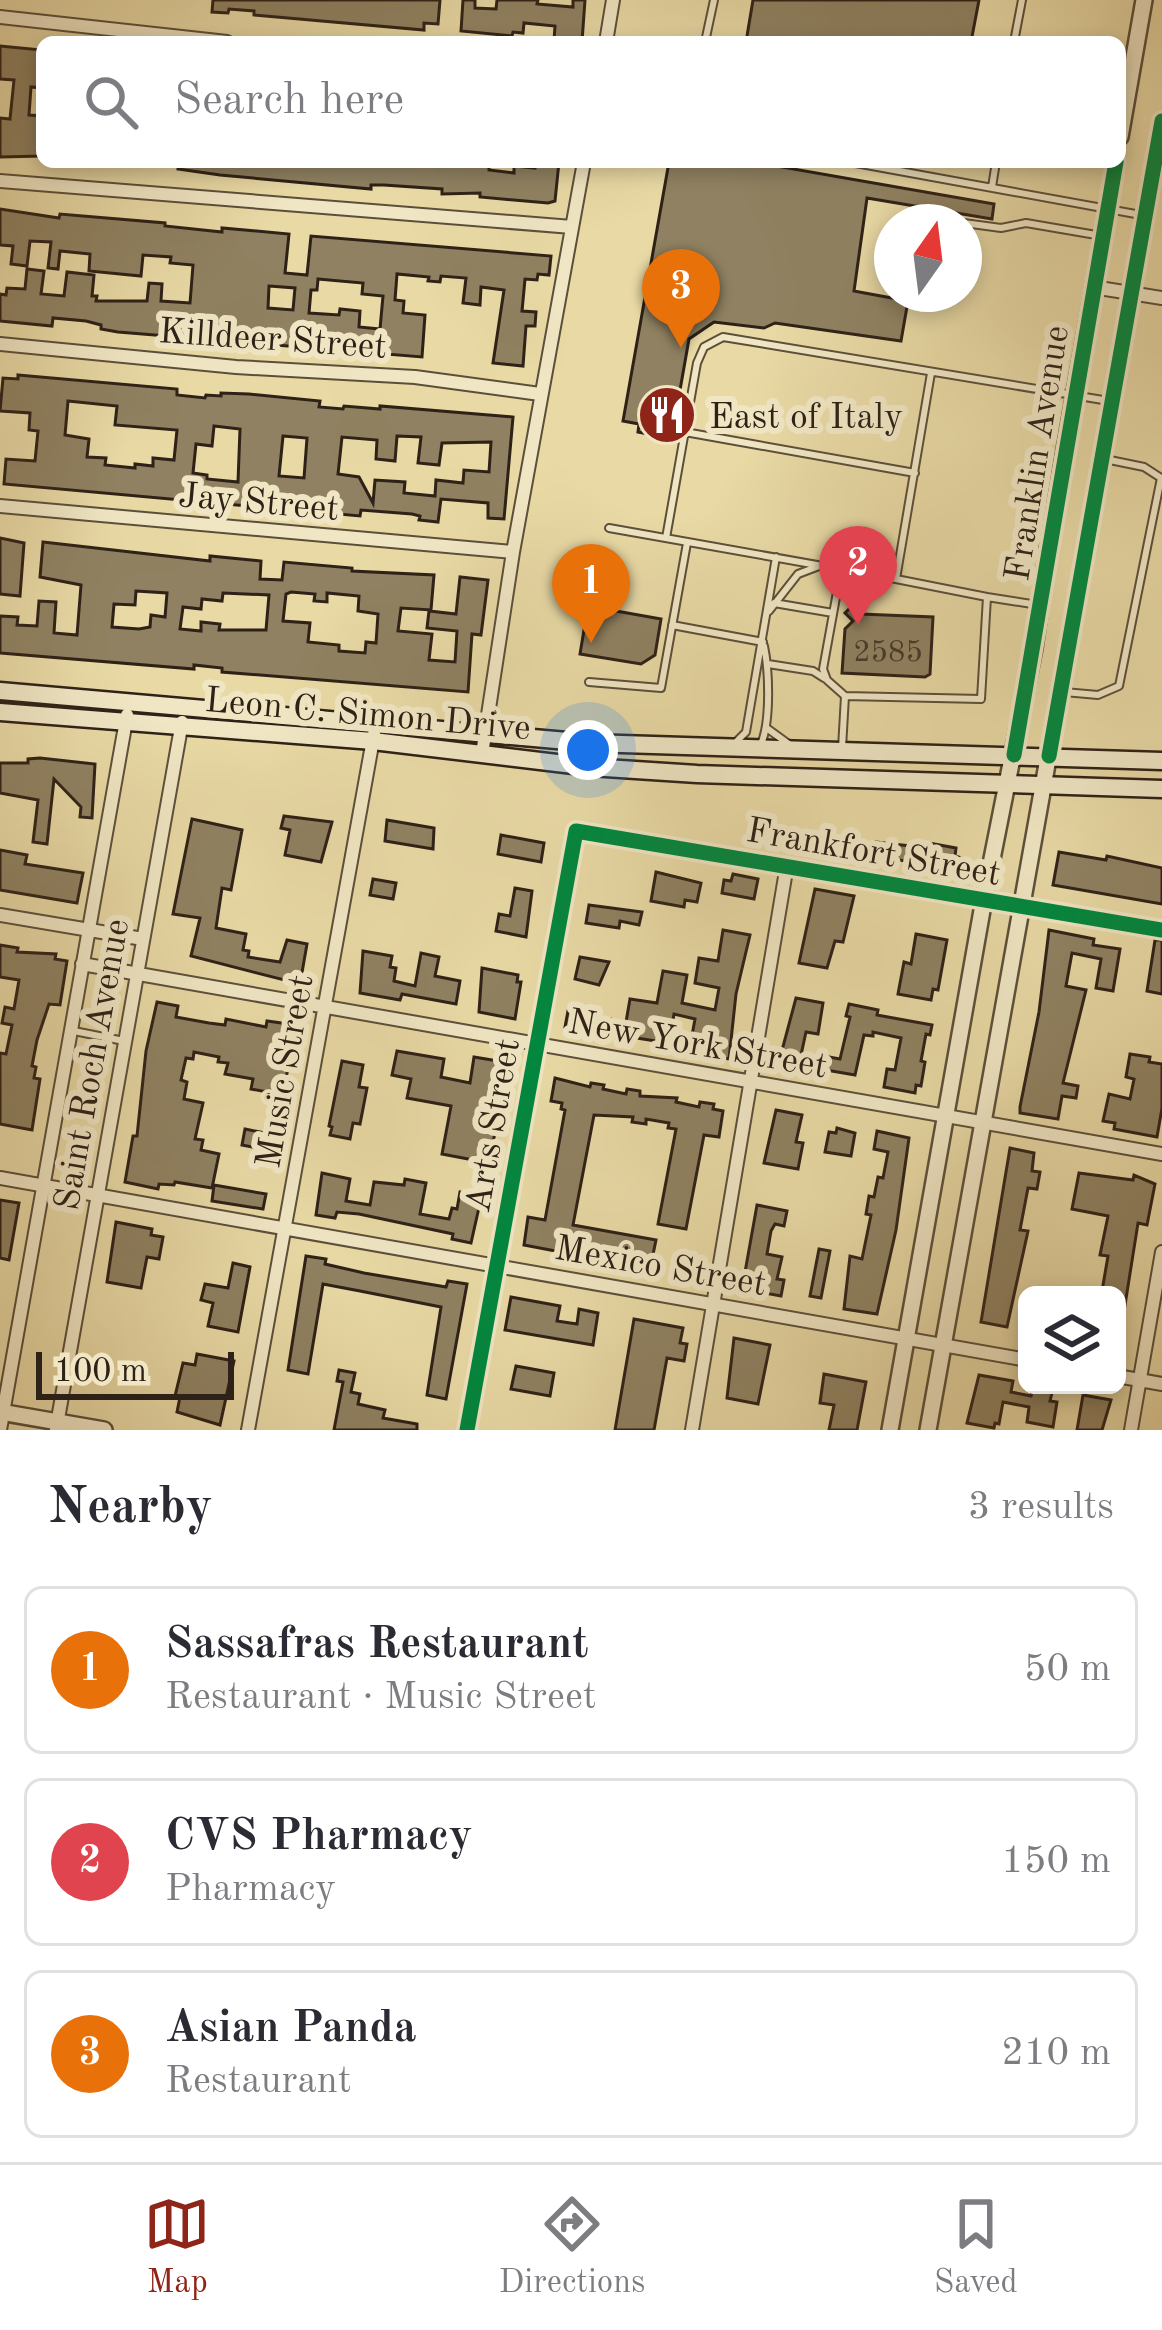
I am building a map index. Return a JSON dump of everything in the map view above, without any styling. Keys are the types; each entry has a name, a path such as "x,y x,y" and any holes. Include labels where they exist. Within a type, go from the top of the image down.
{"main road":[{"name":"Leon C. Simon Drive","path":"0,691 129,702 183,718"},
{"name":"Leon C. Simon Drive","path":"0,712 126,723 183,718 728,750 1162,761"},
{"name":"Leon C. Simon Drive","path":"374,732 482,754 590,767 1162,789"},
{"path":"590,743 590,767"},
{"path":"670,772 750,760 758,750 794,776"}],"street":[{"path":"606,36 613,0"},
{"path":"1126,103 1144,0"},
{"path":"0,17 173,36"},
{"name":"Franklin Avenue","path":"928,1430 1162,121"},
{"path":"482,754 540,394 583,168"},
{"name":"Franklin Avenue","path":"890,1430 1014,755 1115,168"},
{"path":"0,181 572,227"},
{"path":"1094,287 1162,298"},
{"name":"Killdeer Street","path":"0,344 236,367 415,377 540,394"},
{"name":"Jay Street","path":"0,506 513,552"},
{"name":"Saint Roch Avenue","path":"0,1430 129,702"},
{"name":"Saint Roch Avenue","path":"56,1426 183,718"},
{"name":"Music Street","path":"248,1430 374,732"},
{"name":"Frankfort Street","path":"576,831 1162,930"},
{"name":"Arts Street","path":"467,1430 576,831"},
{"path":"692,1430 787,866"},
{"path":"0,915 142,939"},
{"name":"New York Street","path":"82,964 1162,1154"},
{"name":"Mexico Street","path":"0,1178 1018,1358"},
{"path":"1131,1430 1162,1252"},
{"path":"1126,1378 1162,1384"},
{"path":"2,1412 56,1426 104,1430"}],"lane":[{"path":"706,36 714,0"},
{"path":"1015,36 1022,0"},
{"path":"884,168 1144,216"},
{"path":"992,187 995,168"},
{"path":"982,225 1001,228 1026,223 1102,236"},
{"path":"666,538 698,363 704,347 723,337 1111,402"},
{"path":"896,579 932,371"},
{"path":"685,432 915,473"},
{"path":"1059,692 1099,695 1119,686 1161,478 1144,467 1101,459"},
{"path":"609,529 1040,606"},
{"path":"589,682 661,688 687,543"},
{"path":"728,750 746,732 776,557"},
{"path":"767,614 798,574 819,566"},
{"path":"827,680 823,669 841,570"},
{"path":"768,664 813,670 844,696 981,699 987,597"},
{"path":"774,603 832,613"},
{"path":"671,625 763,642"},
{"path":"758,750 768,729 768,664 763,642"},
{"path":"841,751 844,696"},
{"path":"768,729 798,751"},
{"path":"746,732 758,750"},
{"path":"70,1031 124,1041"}],"building":[{"path":"213,0 440,0 438,24 424,23 424,30 254,15 254,11 212,12"},
{"path":"463,0 475,0 475,8 496,9 497,0 538,0 537,4 573,7 573,0 585,0 582,36 554,36 555,26 524,23 523,33 512,36 461,31"},
{"path":"753,0 979,0 972,36 747,36"},
{"path":"0,46 36,49 36,87 31,87 29,115 36,116 36,156 0,157 0,118 10,119 14,80 0,79"},
{"path":"489,168 514,173 514,168 558,168 555,201 548,203 480,197 480,193 442,194 442,189 371,185 371,189 178,169"},
{"path":"668,168 788,168 994,204 992,219 982,217 982,204 903,204 867,198 854,291 874,295 874,312 906,312 901,341 775,323 764,328 714,322 689,339 673,430 665,428 663,437 638,432 639,424 623,421"},
{"path":"0,209 59,218 60,214 222,232 222,228 289,234 285,273 307,275 311,236 551,256 549,275 525,279 522,311 536,312 535,326 526,326 523,366 493,363 504,290 481,287 480,305 463,303 466,278 441,276 440,282 397,274 395,300 404,301 403,313 425,315 422,357 118,332 86,321 53,318 52,326 0,321 0,294 6,295 7,288 25,289 27,269 44,271 41,294 64,296 67,272 94,275 92,296 97,296 96,301 147,301 149,283 162,284 161,301 190,303 193,265 143,255 141,276 89,271 90,254 60,251 58,269 48,268 51,242 30,241 27,266 11,264 13,246 0,245","holes":["318,279 363,283 362,294 383,296 380,329 359,327 360,311 309,313 311,290 317,290","269,286 295,288 293,310 268,308"]},
{"path":"18,375 177,389 177,395 205,398 249,394 320,401 319,407 343,409 380,406 513,417 504,519 488,518 488,503 441,499 438,522 419,520 420,516 412,514 361,510 360,516 4,484 6,459 35,461 38,431 29,430 30,413 0,411 3,378 18,379","holes":["68,401 117,406 115,425 177,430 174,460 153,458 153,466 135,464 135,468 105,465 106,458 87,457 89,439 65,435","214,426 240,429 238,482 193,473 196,444 212,446","283,436 307,438 304,478 279,476","397,436 421,437 418,463 439,465 442,443 491,442 489,472 464,470 463,483 436,480 435,496 404,493 405,482 375,480 373,503 359,477 338,474 342,437 377,440 376,459 395,461"]},
{"path":"0,538 24,543 20,596 0,594"},
{"path":"43,542 210,561 210,556 261,561 260,579 282,580 284,562 434,575 431,610 401,608 398,631 432,634 429,660 455,662 457,631 427,628 429,611 456,614 460,577 488,580 481,635 472,634 468,692 222,672 222,668 194,665 194,669 0,653 0,616 18,617 17,625 37,626 39,601 56,602 54,633 77,635 81,585 40,577","holes":["136,591 167,593 165,617 151,615 150,627 112,627 114,604 135,605","223,593 269,595 266,630 219,630 220,624 201,622 201,631 180,629 183,607 201,609 202,599 222,601","327,593 359,596 358,611 378,614 376,643 366,642 365,653 308,642 310,623 283,621 286,594 315,594 314,601 327,602"]},
{"path":"853,605 861,614 933,617 930,674 842,673 845,629 853,621 845,613"},
{"path":"588,606 661,619 655,655 641,664 580,654"},
{"path":"40,758 95,764 92,818 80,817 81,807 54,779 47,844 33,842 38,800 0,793 0,763"},
{"path":"284,816 332,822 321,862 285,855 290,830 281,828"},
{"path":"192,819 242,830 231,890 222,888 216,928 246,934 243,950 249,951 248,957 280,962 287,940 307,944 300,984 191,956 200,918 173,914"},
{"path":"387,820 434,828 433,849 385,841"},
{"path":"501,835 544,843 541,862 498,854"},
{"path":"876,842 956,848 955,856 962,858 959,875 937,871 938,866 873,856"},
{"path":"0,850 27,855 25,864 83,873 77,903 0,890"},
{"path":"1059,852 1162,868 1162,904 1053,885"},
{"path":"656,872 701,883 697,902 685,900 684,907 651,901"},
{"path":"733,874 758,879 754,899 722,893 724,880 731,881"},
{"path":"373,879 396,883 393,899 370,895"},
{"path":"515,888 532,891 526,937 496,931 499,914 510,916"},
{"path":"815,889 854,896 843,942 835,941 827,968 799,963"},
{"path":"589,905 642,912 639,925 620,921 619,928 586,923"},
{"path":"723,930 750,935 736,994 729,1059 689,1052 695,1019 674,1014 669,1043 565,1027 568,1011 626,1022 630,999 657,1003 663,971 687,975 682,1003 715,1010 719,988 695,983 699,958 718,961"},
{"path":"1049,930 1120,949 1113,991 1096,988 1101,959 1072,953 1066,986 1086,990 1063,1083 1078,1086 1076,1098 1062,1096 1058,1119 1020,1113"},
{"path":"916,934 947,940 938,990 933,989 931,1000 898,994 904,962 911,964"},
{"path":"1155,940 1162,940 1162,994 1147,991"},
{"path":"0,945 18,948 17,952 56,954 55,959 67,961 60,1005 49,1004 37,1040 32,1066 36,1067 34,1078 40,1079 32,1130 0,1124 0,1053 6,1054 12,1025 2,1023 5,1007 14,1009 19,980 0,977"},
{"path":"363,951 392,956 394,981 415,986 421,953 439,957 435,976 460,981 456,1004 402,994 400,1000 360,993"},
{"path":"580,957 609,962 599,985 575,979"},
{"path":"482,968 518,975 515,1019 479,1012"},
{"path":"796,998 823,1003 818,1034 806,1032 801,1055 822,1059 819,1077 777,1069"},
{"path":"157,1002 178,1006 176,1017 209,1023 225,1025 226,1019 266,1027 267,1021 296,1025 283,1095 251,1089 253,1079 225,1074 228,1063 218,1062 219,1057 194,1052 193,1059 186,1058 181,1080 187,1082 184,1099 203,1103 195,1139 203,1140 201,1150 219,1154 212,1188 175,1182 159,1184 158,1189 125,1182 133,1136 137,1136 146,1051"},
{"path":"849,1004 878,1010 877,1015 932,1025 921,1061 925,1062 921,1086 916,1085 915,1093 884,1087 887,1069 895,1070 901,1038 873,1032 873,1036 864,1035 855,1075 826,1070 829,1057 840,1059"},
{"path":"397,1051 444,1059 441,1077 470,1083 474,1057 504,1062 489,1163 442,1154 451,1106 407,1098 411,1079 392,1075"},
{"path":"1130,1054 1162,1064 1157,1137 1114,1129 1115,1123 1103,1121 1109,1094 1130,1099 1134,1079 1126,1077"},
{"path":"342,1061 363,1065 359,1087 367,1088 360,1124 353,1123 350,1139 330,1135 329,1126"},
{"path":"555,1078 590,1087 591,1083 604,1085 603,1089 626,1094 627,1089 640,1091 640,1096 677,1098 676,1102 699,1107 700,1102 714,1104 713,1109 723,1111 719,1137 704,1135 686,1229 658,1224 676,1129 646,1119 646,1124 632,1122 633,1117 594,1115 573,1225 656,1240 650,1269 524,1245 528,1217 545,1220 565,1110 562,1103 551,1101"},
{"path":"776,1110 802,1115 796,1142 803,1143 798,1169 764,1163"},
{"path":"837,1128 855,1133 851,1156 825,1152 829,1132 836,1133"},
{"path":"245,1129 275,1135 272,1151 242,1145"},
{"path":"877,1131 909,1138 896,1230 877,1314 844,1309 850,1256 862,1259 871,1215 866,1214 869,1196 874,1197 878,1177 883,1178 888,1152 874,1149"},
{"path":"1010,1148 1034,1153 1032,1171 1040,1172 1037,1189 1028,1188 1020,1230 1028,1231 1007,1327 981,1322"},
{"path":"322,1173 350,1179 346,1201 370,1205 374,1182 426,1183 420,1214 449,1219 452,1208 457,1209 460,1192 476,1195 475,1202 480,1203 471,1243 452,1239 453,1234 359,1214 316,1215"},
{"path":"1079,1173 1133,1180 1134,1175 1155,1184 1147,1225 1138,1223 1126,1299 1126,1286 1103,1286 1108,1256 1100,1255 1108,1216 1072,1209"},
{"path":"214,1185 266,1194 263,1209 212,1201"},
{"path":"0,1200 19,1203 9,1260 0,1258"},
{"path":"757,1205 787,1211 784,1226 775,1224 771,1231 767,1254 782,1257 777,1279 784,1280 781,1296 742,1289"},
{"path":"116,1222 152,1229 151,1235 163,1237 159,1259 147,1257 141,1288 107,1282"},
{"path":"819,1249 830,1251 821,1298 810,1296"},
{"path":"306,1256 364,1273 446,1287 448,1281 467,1284 446,1399 427,1395 441,1307 323,1284 308,1374 288,1370"},
{"path":"233,1263 250,1267 238,1332 208,1326 213,1303 201,1300 205,1284 228,1288"},
{"path":"511,1297 560,1306 557,1321 577,1324 579,1309 598,1313 593,1345 505,1330"},
{"path":"634,1319 683,1328 680,1343 687,1344 684,1361 667,1358 654,1430 615,1430"},
{"path":"734,1338 770,1345 758,1404 727,1398"},
{"path":"197,1354 234,1361 220,1425 177,1412 180,1397 175,1396 183,1363 195,1365"},
{"path":"516,1366 554,1373 550,1396 511,1389"},
{"path":"339,1370 355,1373 351,1392 360,1394 358,1404 385,1410 383,1418 417,1424 417,1430 334,1430 343,1382 337,1381"},
{"path":"824,1374 866,1382 857,1430 829,1430 834,1405 820,1403"},
{"path":"979,1375 1013,1381 1011,1392 1018,1394 1052,1394 1050,1401 1057,1402 1053,1427 1027,1422 1029,1407 1003,1402 994,1428 967,1423"},
{"path":"1083,1395 1111,1400 1102,1430 1077,1430"}],"cycle path":[{"path":"1049,756 1162,121"},
{"path":"1014,755 1115,168"},
{"path":"467,1430 576,831 1162,930"}],"place":[{"name":"Asian Panda","path":"681,348"},
{"name":"East of Italy","path":"667,415"},
{"name":"CVS Pharmacy","path":"858,625"},
{"name":"Sassafras Restaurant","path":"591,643"}]}
